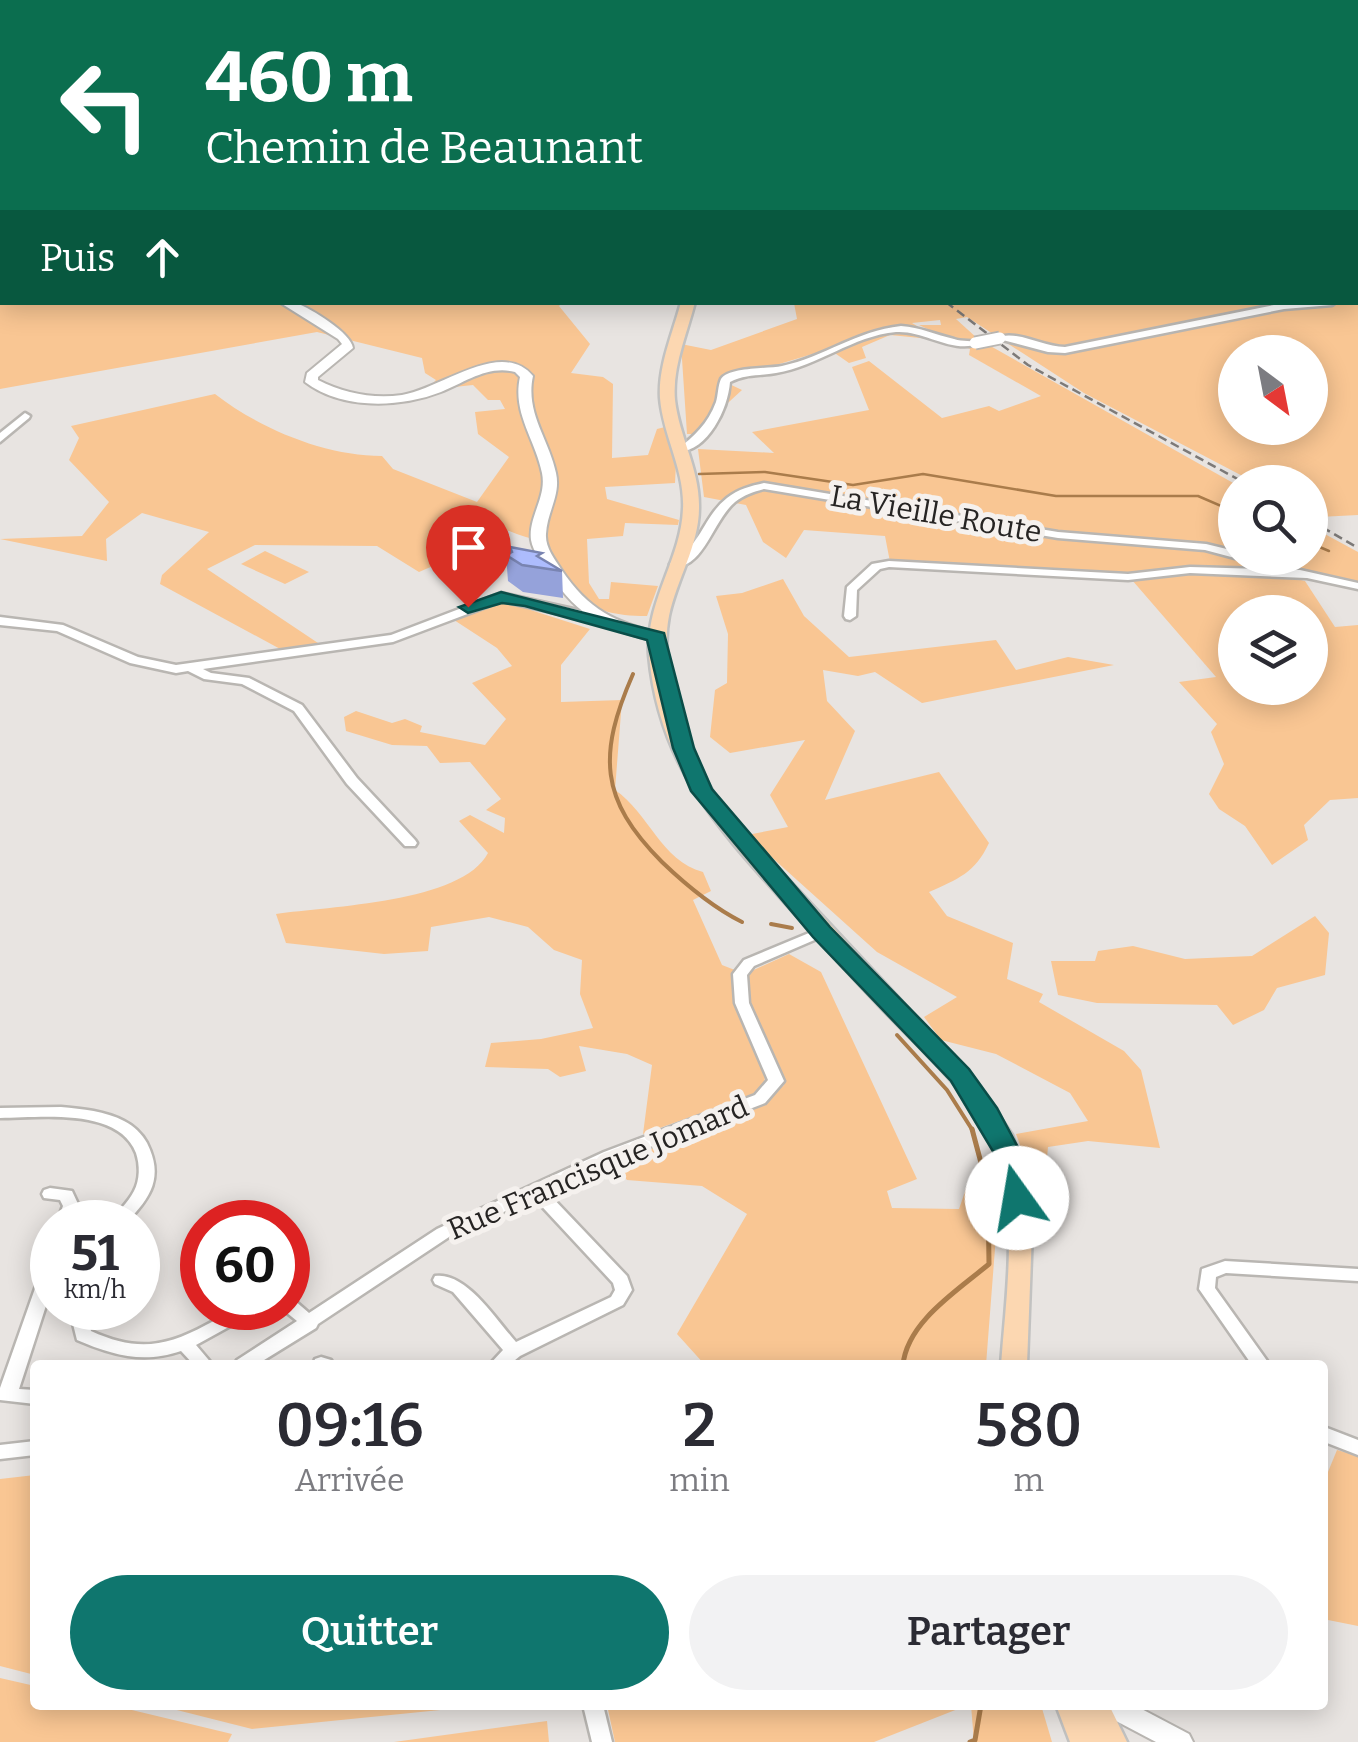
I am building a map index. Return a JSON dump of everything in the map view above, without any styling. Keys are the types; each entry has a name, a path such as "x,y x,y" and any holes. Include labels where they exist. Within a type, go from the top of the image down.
{"main road":[{"path":"687,305 670,371 668,410 682,450 691,516 657,637 658,658 684,748 702,791 821,932 960,1075 988,1114 1008,1153 1017,1198 1014,1360"},
{"path":"1072,1710 1084,1742"},
{"path":"1097,1710 1112,1742"}],"street":[{"path":"288,305 348,345 312,376 311,382 345,396 398,400 429,392 483,367 520,369 526,376 522,387 526,412 542,447 552,492 537,534 540,545 569,594 596,618"},
{"path":"682,450 695,444 723,404 724,381 732,376 779,370 888,330 929,330 960,346 1018,337 1042,349 1065,350 1296,305"},
{"path":"0,439 25,416"},
{"name":"La Vieille Route","path":"674,566 693,556 707,528 732,496 764,486 1058,535 1218,550"},
{"path":"850,616 851,589 876,566 889,564 1128,577 1218,571"},
{"path":"1310,575 1358,586"},
{"path":"190,668 394,638 501,598 596,618 657,637"},
{"path":"0,621 59,628 134,660 245,681 298,708 352,781 410,843"},
{"name":"Rue Francisque Jomard","path":"310,1322 443,1232 536,1190 746,1106 770,1091 776,1081 774,1070 742,1003 740,974 749,964 821,932"},
{"path":"0,1113 97,1116 132,1130 142,1144 150,1174 139,1200"},
{"path":"504,1360 514,1351 617,1301 624,1290 622,1280 536,1190"},
{"path":"50,1194 66,1196 68,1200"},
{"path":"1258,1360 1208,1289 1208,1272 1225,1267 1358,1276"},
{"path":"441,1280 459,1288 514,1351"},
{"path":"30,1323 4,1394 30,1397"},
{"path":"82,1330 83,1335 111,1350 147,1360 211,1330"},
{"name":"Rue Francisque Jomard","path":"251,1360 298,1330"},
{"path":"186,1344 200,1360"},
{"path":"1328,1436 1358,1448"},
{"path":"0,1452 30,1449"},
{"path":"594,1710 602,1742"},
{"path":"1119,1710 1180,1742"}],"shaded area":[{"path":"0,305 560,305 590,344 571,373 603,377 613,384 612,458 648,455 657,429 665,427 676,463 675,483 605,487 607,499 679,520 678,525 625,523 623,536 587,539 589,583 599,599 609,599 611,582 658,586 647,616 608,612 594,606 573,588 545,541 473,519 445,521 430,529 432,539 446,550 449,559 419,572 377,546 255,545 207,569 321,645 282,650 160,584 162,575 209,532 142,513 106,539 107,561 0,539 82,536 109,502 69,460 79,438 71,426 215,394 294,438 338,451 382,456 393,469 477,502 509,457 478,434 475,412 505,409 500,400 488,400 473,385 426,390 436,380 425,373 422,358 317,332 0,389"},
{"path":"794,305 1358,305 1358,515 1328,517 1328,465 1222,465 1084,393 967,317 956,319 978,339 1218,474 1218,575 1289,575 1305,581 1314,595 1218,595 1218,705 1328,705 1328,616 1335,627 1358,625 1358,798 1330,800 1304,825 1308,840 1272,865 1245,826 1219,809 1209,794 1224,764 1211,732 1217,724 1179,682 1216,677 1132,580 932,570 890,562 885,536 804,530 786,558 763,542 746,505 704,497 698,449 774,453 752,432 869,410 852,367 869,361 942,418 989,406 999,411 1041,396 969,355 970,349 919,325 941,325 940,320 912,323 940,340 890,335 862,347 866,358 849,363 829,349 723,381 742,390 694,434 687,434 681,344 711,350 797,319"},
{"path":"1328,536 1358,552 1358,582 1327,575"},
{"path":"265,551 309,572 285,584 241,564"},
{"path":"783,579 804,616 849,657 996,640 1016,670 1068,657 1114,665 922,703 875,672 858,676 823,670 827,701 855,731 825,800 939,772 989,843 972,868 929,892 947,916 1013,943 1007,979 1043,994 1039,1002 1124,1051 1141,1070 1160,1148 1088,1141 1048,1147 1041,1220 1028,1219 1026,1161 1016,1134 1088,1121 1070,1093 996,1054 941,1040 924,1017 957,997 877,952 747,835 788,827 770,795 805,740 730,753 710,737 715,690 727,683 728,634 716,596 742,593"},
{"path":"506,602 590,629 561,665 561,702 622,700 615,790 676,858 703,872 711,891 693,900 722,965 745,974 789,954 821,972 917,1179 887,1191 892,1208 959,1209 970,1177 999,1197 986,1360 700,1360 677,1334 747,1214 702,1186 627,1180 612,1162 764,1103 784,1085 763,1032 750,1036 765,1073 757,1093 643,1134 652,1065 627,1054 579,1046 586,1071 560,1077 548,1069 485,1067 491,1043 541,1039 593,1028 580,994 582,960 554,950 528,927 489,917 431,927 428,951 384,954 286,943 276,914 392,899 423,892 474,870 488,853 459,821 470,815 504,833 505,818 486,810 501,799 470,762 440,763 427,746 392,745 346,731 344,717 356,711 392,723 405,719 422,726 420,732 485,745 506,719 472,683 512,666 497,648 454,620"},
{"path":"1315,916 1329,933 1325,975 1277,988 1264,1010 1233,1025 1217,1005 1097,1003 1058,995 1051,961 1095,961 1098,951 1133,946 1185,959 1252,956"},
{"path":"1337,1450 1358,1456 1358,1626 1328,1620 1328,1472"},
{"path":"30,1476 30,1674 0,1666 0,1479"},
{"path":"0,1678 30,1685 30,1710 132,1710 232,1734 228,1742 0,1742"},
{"path":"177,1710 440,1710 252,1729"},
{"path":"608,1710 955,1710 874,1742 615,1742"},
{"path":"971,1710 1042,1710 1052,1742 974,1742"},
{"path":"547,1721 549,1742 394,1742"}],"building":[{"path":"510,547 542,553 537,556 562,571 522,565 506,555 512,552"}],"waterway":[{"path":"699,474 765,472 853,485 923,474 1056,496 1198,496 1218,505"},
{"path":"633,674 610,752 616,796 641,839 662,862 700,895 742,922"},
{"path":"771,924 792,928"},
{"path":"897,1035 947,1090 972,1130"},
{"path":"904,1360 924,1321 989,1264 988,1189 972,1130"},
{"path":"970,1742 975,1740 980,1710"}],"railway":[{"path":"950,305 1028,365 1218,468"},
{"path":"1328,530 1358,548"}],"route":[{"path":"468,607 501,598 526,600 657,637 658,658 684,748 702,791 821,932 960,1075 988,1114 1008,1153 1017,1198"}]}
